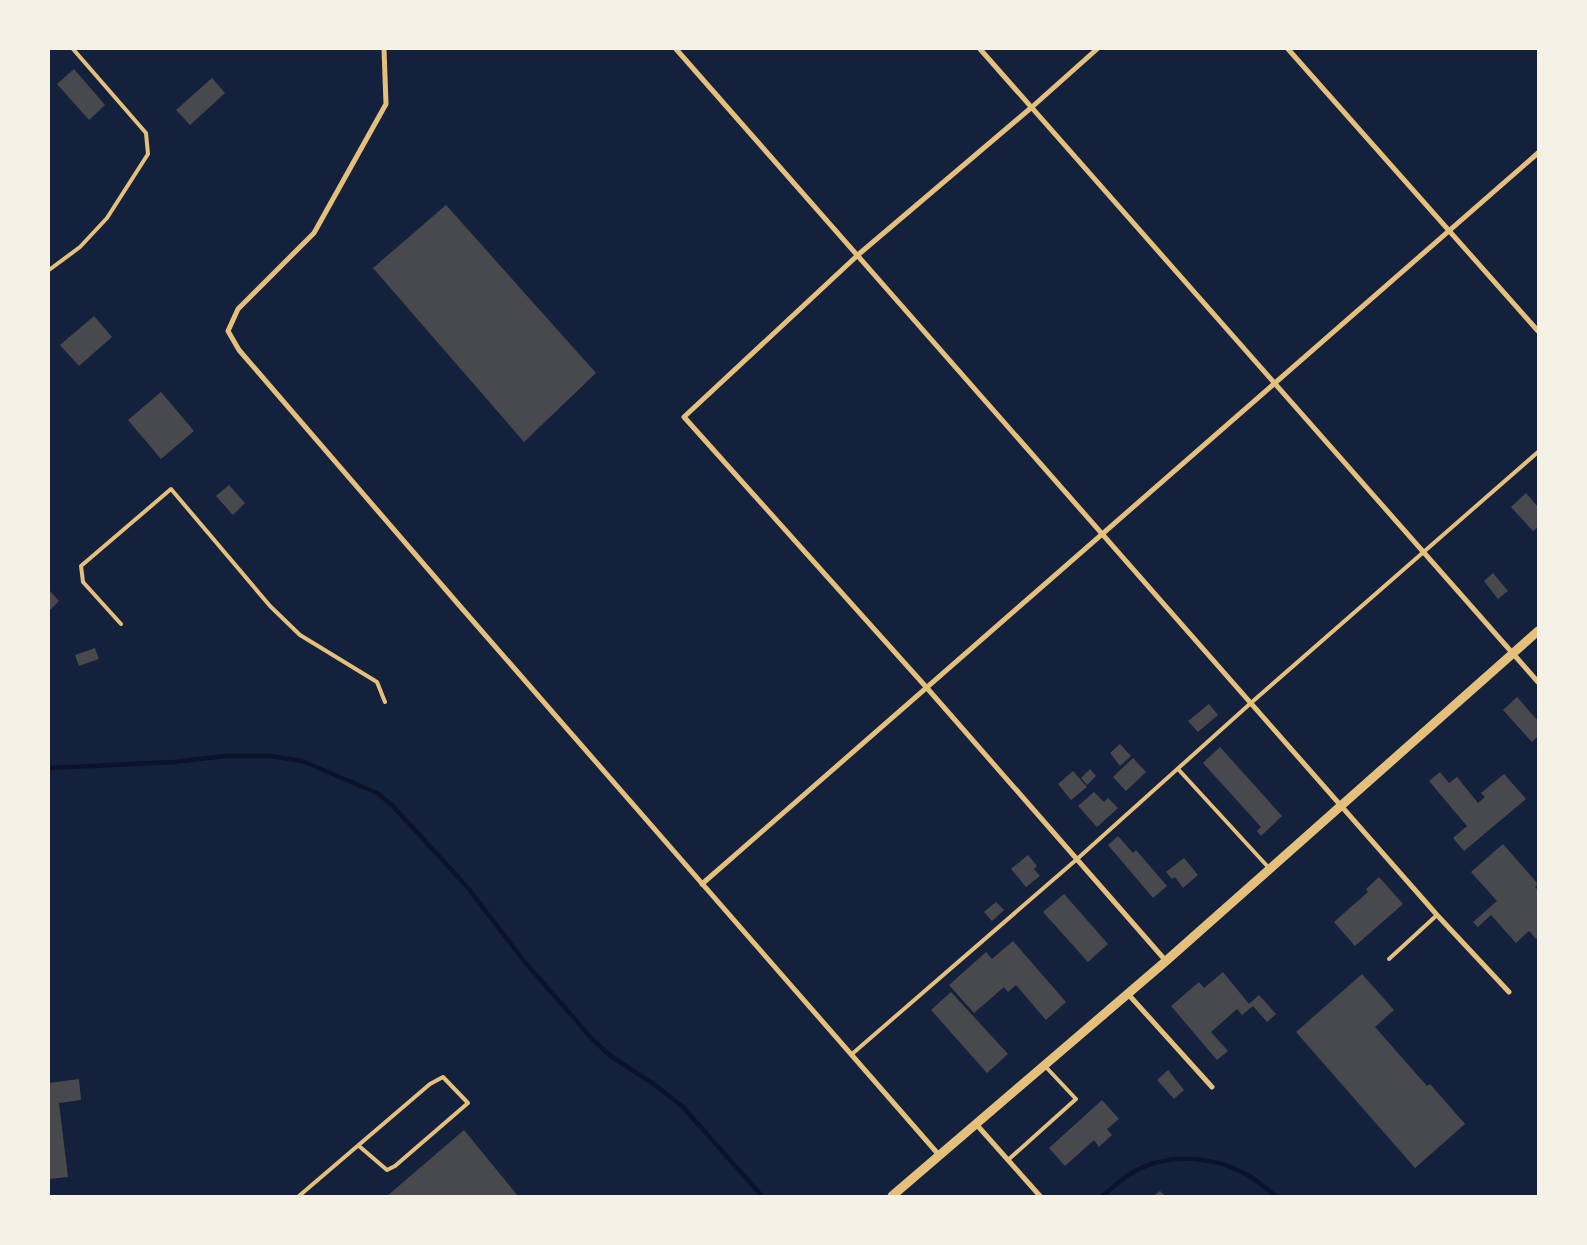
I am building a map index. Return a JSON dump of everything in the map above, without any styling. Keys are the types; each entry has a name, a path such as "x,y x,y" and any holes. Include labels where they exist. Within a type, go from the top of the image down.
{"street":[{"path":"384,49 386,104 314,233 238,309 228,331 238,350 939,1155"},
{"path":"676,49 859,254 1437,915 1509,992"},
{"path":"980,49 1538,682"},
{"path":"1097,49 1032,107 859,254 684,417 928,688 1076,860 1166,960"},
{"path":"1288,49 1538,331"},
{"path":"702,884 1538,153"},
{"path":"894,1196 975,1123 1128,994 1538,631"},
{"path":"1128,994 1212,1087"},
{"path":"975,1123 1040,1196"}],"lane":[{"path":"49,270 80,247 107,218 148,154 146,132 76,50"},
{"path":"852,1054 1076,860 1252,702 1538,452"},
{"path":"121,624 82,582 81,566 172,489 270,606 300,635 377,682 385,702"},
{"path":"1178,769 1270,869"},
{"path":"1389,959 1437,915"},
{"path":"1008,1160 1076,1099 1044,1065"},
{"path":"299,1196 430,1084 443,1077 468,1103 395,1166 387,1170 359,1146"}],"building":[{"path":"74,69 105,105 89,120 57,84"},
{"path":"212,78 225,93 190,125 176,110"},
{"path":"446,205 596,373 524,442 373,268"},
{"path":"94,316 112,337 79,366 60,345"},
{"path":"161,392 194,431 161,459 128,420"},
{"path":"229,485 245,503 233,515 216,496"},
{"path":"1526,493 1538,507 1538,527 1533,531 1511,507"},
{"path":"1493,573 1508,591 1498,599 1484,581"},
{"path":"49,590 59,601 49,611"},
{"path":"95,648 99,659 79,666 75,655"},
{"path":"1517,697 1538,721 1538,736 1532,742 1503,710"},
{"path":"1209,704 1218,715 1198,732 1188,721"},
{"path":"1120,744 1131,756 1120,766 1110,753"},
{"path":"1220,747 1282,816 1261,836 1257,831 1261,827 1203,763"},
{"path":"1133,758 1146,772 1126,791 1113,777"},
{"path":"1090,769 1096,776 1087,785 1081,778"},
{"path":"1073,771 1087,787 1071,800 1058,784"},
{"path":"1440,772 1449,783 1457,777 1478,803 1485,797 1481,793 1504,774 1526,799 1464,851 1453,838 1467,826 1429,781"},
{"path":"1094,792 1104,802 1108,798 1118,808 1097,827 1078,806"},
{"path":"1118,836 1133,853 1136,850 1167,886 1153,898 1108,845"},
{"path":"1503,844 1538,884 1535,887 1538,890 1538,937 1536,939 1529,931 1516,943 1491,915 1478,927 1473,922 1497,901 1471,872"},
{"path":"1028,855 1037,866 1034,869 1040,876 1026,887 1011,869"},
{"path":"1184,858 1198,875 1183,888 1175,877 1172,879 1166,872"},
{"path":"1379,877 1403,904 1355,946 1334,922 1368,892 1366,889"},
{"path":"1064,894 1108,944 1088,962 1043,912"},
{"path":"996,902 1004,910 992,921 984,912"},
{"path":"1013,941 1066,1002 1046,1020 1016,985 1008,992 1004,987 974,1013 949,985 986,952 992,959"},
{"path":"1223,972 1249,1004 1259,995 1276,1014 1267,1022 1253,1006 1242,1015 1237,1009 1211,1032 1228,1051 1217,1060 1171,1006 1199,982 1204,988"},
{"path":"1362,974 1394,1010 1375,1027 1427,1086 1430,1084 1465,1124 1415,1168 1296,1032"},
{"path":"951,992 1008,1054 987,1073 931,1010"},
{"path":"1168,1070 1184,1090 1174,1099 1157,1080"},
{"path":"79,1079 81,1100 59,1103 68,1177 49,1179 49,1083"},
{"path":"1102,1100 1119,1119 1107,1129 1112,1135 1099,1147 1094,1140 1065,1166 1049,1148"},
{"path":"464,1130 518,1196 387,1196"},
{"path":"1160,1191 1165,1196 1153,1196"}],"waterway":[{"path":"49,768 174,762 225,756 270,756 302,761 377,793 392,805 468,888 524,961 594,1041 612,1057 655,1085 682,1106 762,1196"},
{"path":"1102,1196 1129,1174 1161,1161 1176,1159 1206,1160 1234,1169 1252,1177 1276,1196"}]}
